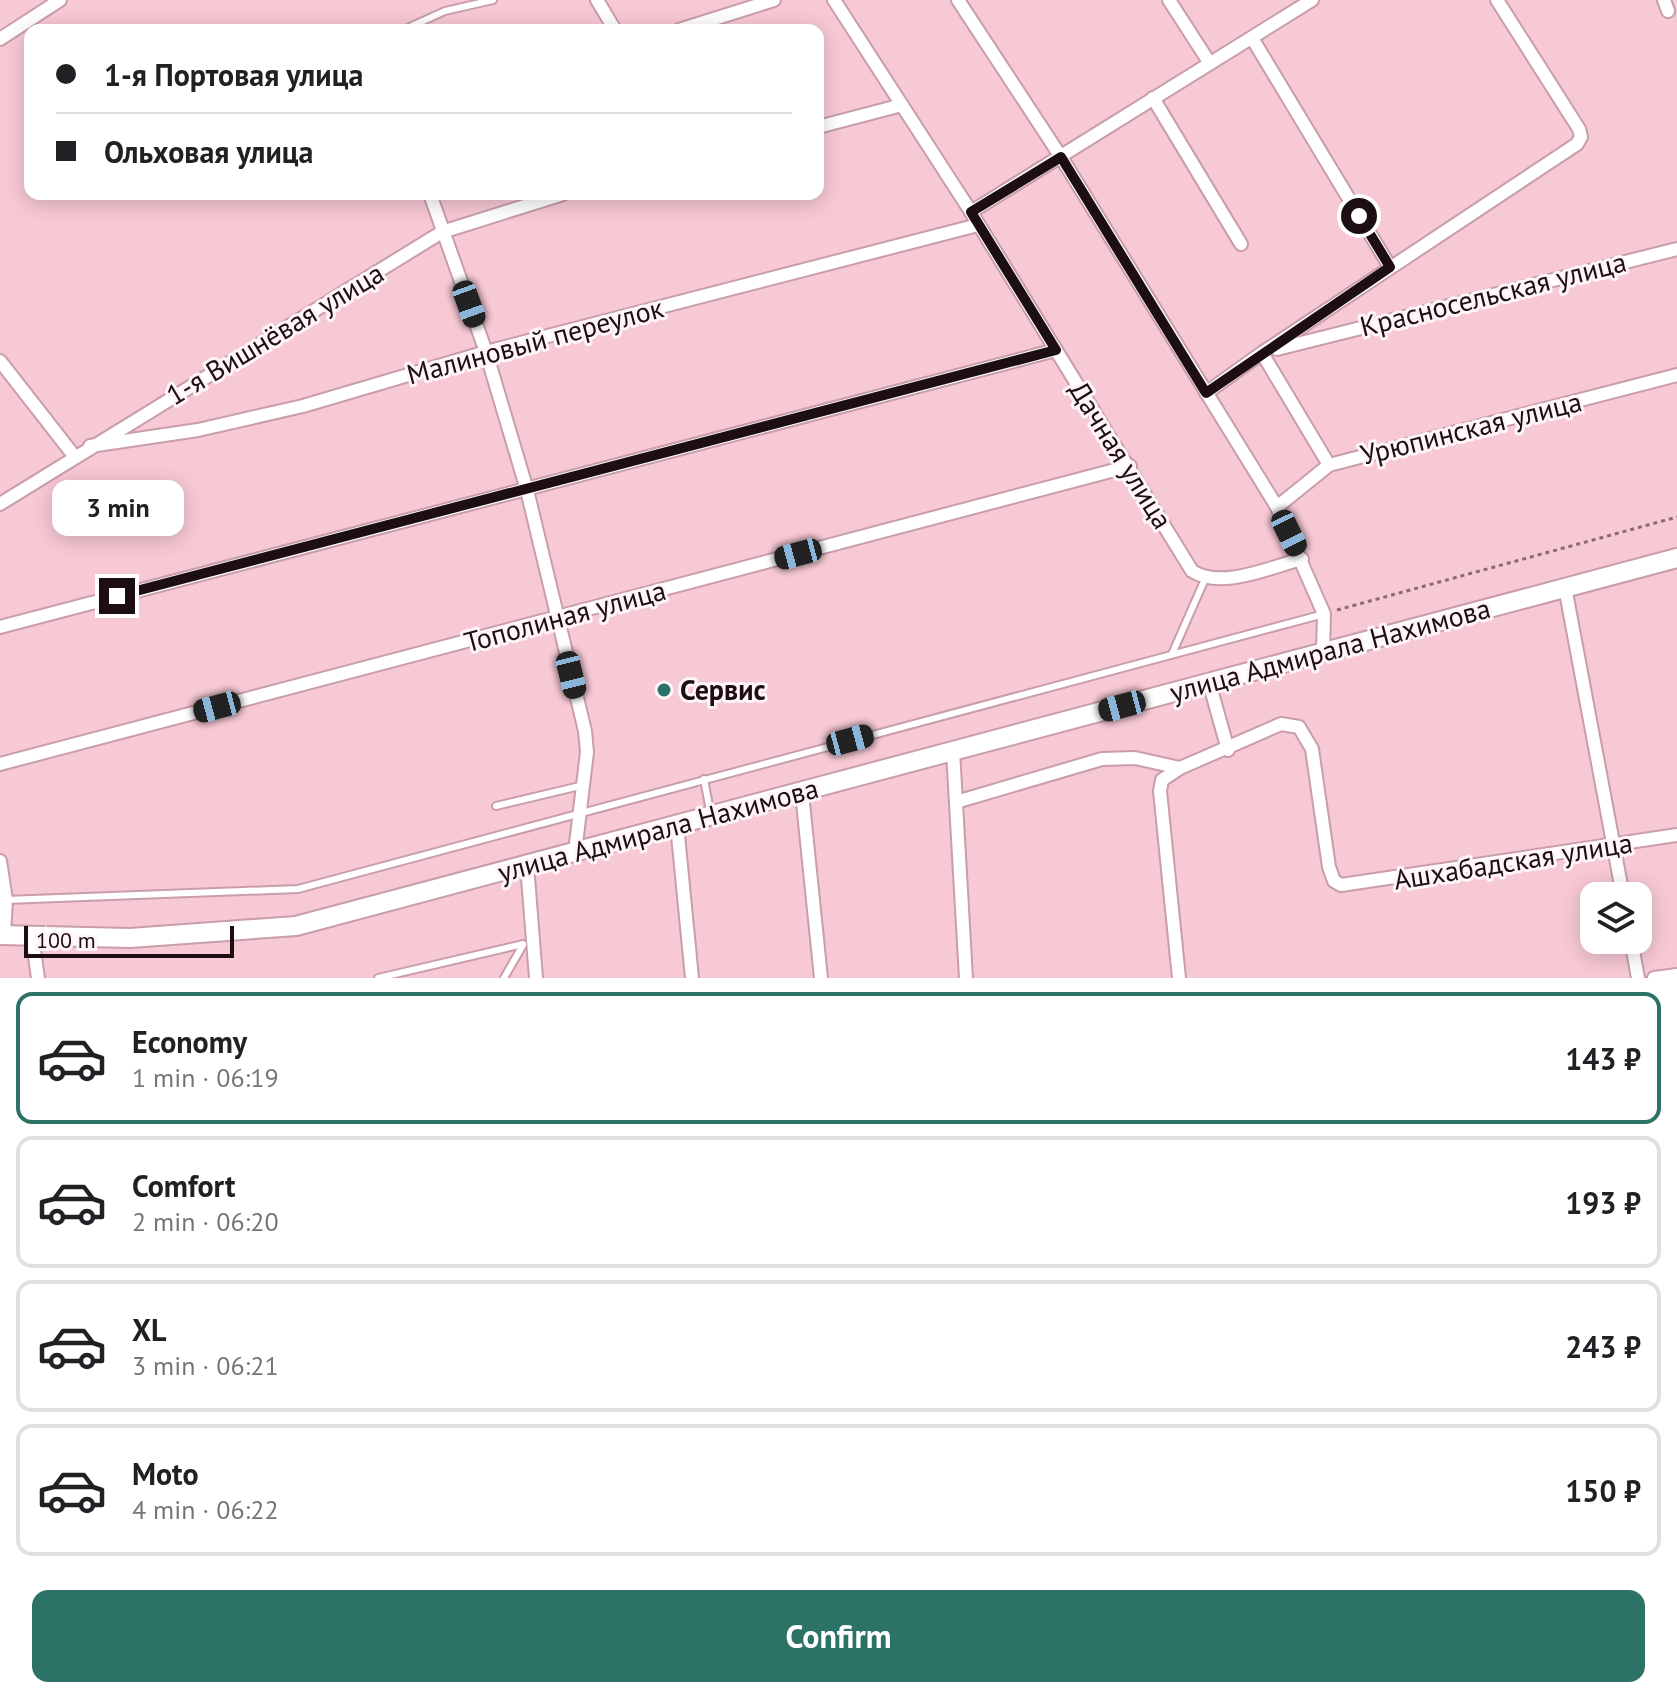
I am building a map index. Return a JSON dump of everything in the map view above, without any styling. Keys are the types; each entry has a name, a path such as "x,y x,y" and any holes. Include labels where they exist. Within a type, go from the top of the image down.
{"main road":[{"name":"улица Адмирала Нахимова","path":"2,935 130,938 296,926 1677,558"}],"street":[{"path":"0,39 60,0"},
{"path":"597,0 611,24"},
{"path":"696,24 754,3 774,0"},
{"name":"Дачная улица","path":"834,0 971,212 1192,571 1205,579"},
{"path":"958,0 1061,157 1277,507 1324,614 1323,652"},
{"path":"1169,0 1209,62"},
{"path":"971,212 1312,0"},
{"path":"1206,393 1390,267 1571,149 1581,137 1497,0"},
{"path":"1252,38 1390,267"},
{"path":"1153,98 1241,244"},
{"path":"824,125 902,105"},
{"path":"432,200 486,352 527,490 585,731 584,785 575,852"},
{"name":"1-я Вишнёвая улица","path":"0,504 442,232 544,200"},
{"name":"Малиновый переулок","path":"90,446 198,430 303,406 486,352 978,225"},
{"name":"Красносельская улица","path":"1262,353 1677,249"},
{"path":"0,627 1056,350"},
{"path":"1262,353 1329,465"},
{"path":"0,361 75,457"},
{"name":"Урюпинская улица","path":"1277,507 1329,465 1677,375"},
{"name":"Тополиная улица","path":"0,764 1130,466"},
{"path":"1205,579 1236,576 1302,559"},
{"path":"1565,587 1620,882"},
{"path":"1179,978 1160,791 1162,780 1180,768 1228,750 1209,682"},
{"name":"Ашхабадская улица","path":"1228,750 1281,724 1294,725 1303,731 1312,749 1330,874 1341,885 1677,835"},
{"path":"953,751 966,978"},
{"path":"956,802 1120,756 1180,768"},
{"path":"802,793 821,978"},
{"path":"677,825 692,978"},
{"path":"0,861 6,900 2,935"},
{"path":"527,865 528,943 536,978"},
{"path":"32,936 38,978"},
{"path":"1634,954 1638,978"},
{"path":"1654,978 1677,975"}],"lane":[{"path":"416,24 445,11 493,0"},
{"path":"1172,654 1205,579"},
{"path":"6,900 298,889 1324,614"},
{"path":"704,779 711,816"},
{"path":"496,806 584,785"},
{"path":"378,978 414,967 528,943"},
{"path":"504,978 528,943"},
{"path":"410,978 414,967"}],"path":[{"path":"1324,614 1677,517"}],"place":[{"name":"Сервис","path":"664,690"}],"route":[{"path":"117,596 1056,350 971,212 1061,157 1206,393 1390,267 1359,216"}]}
